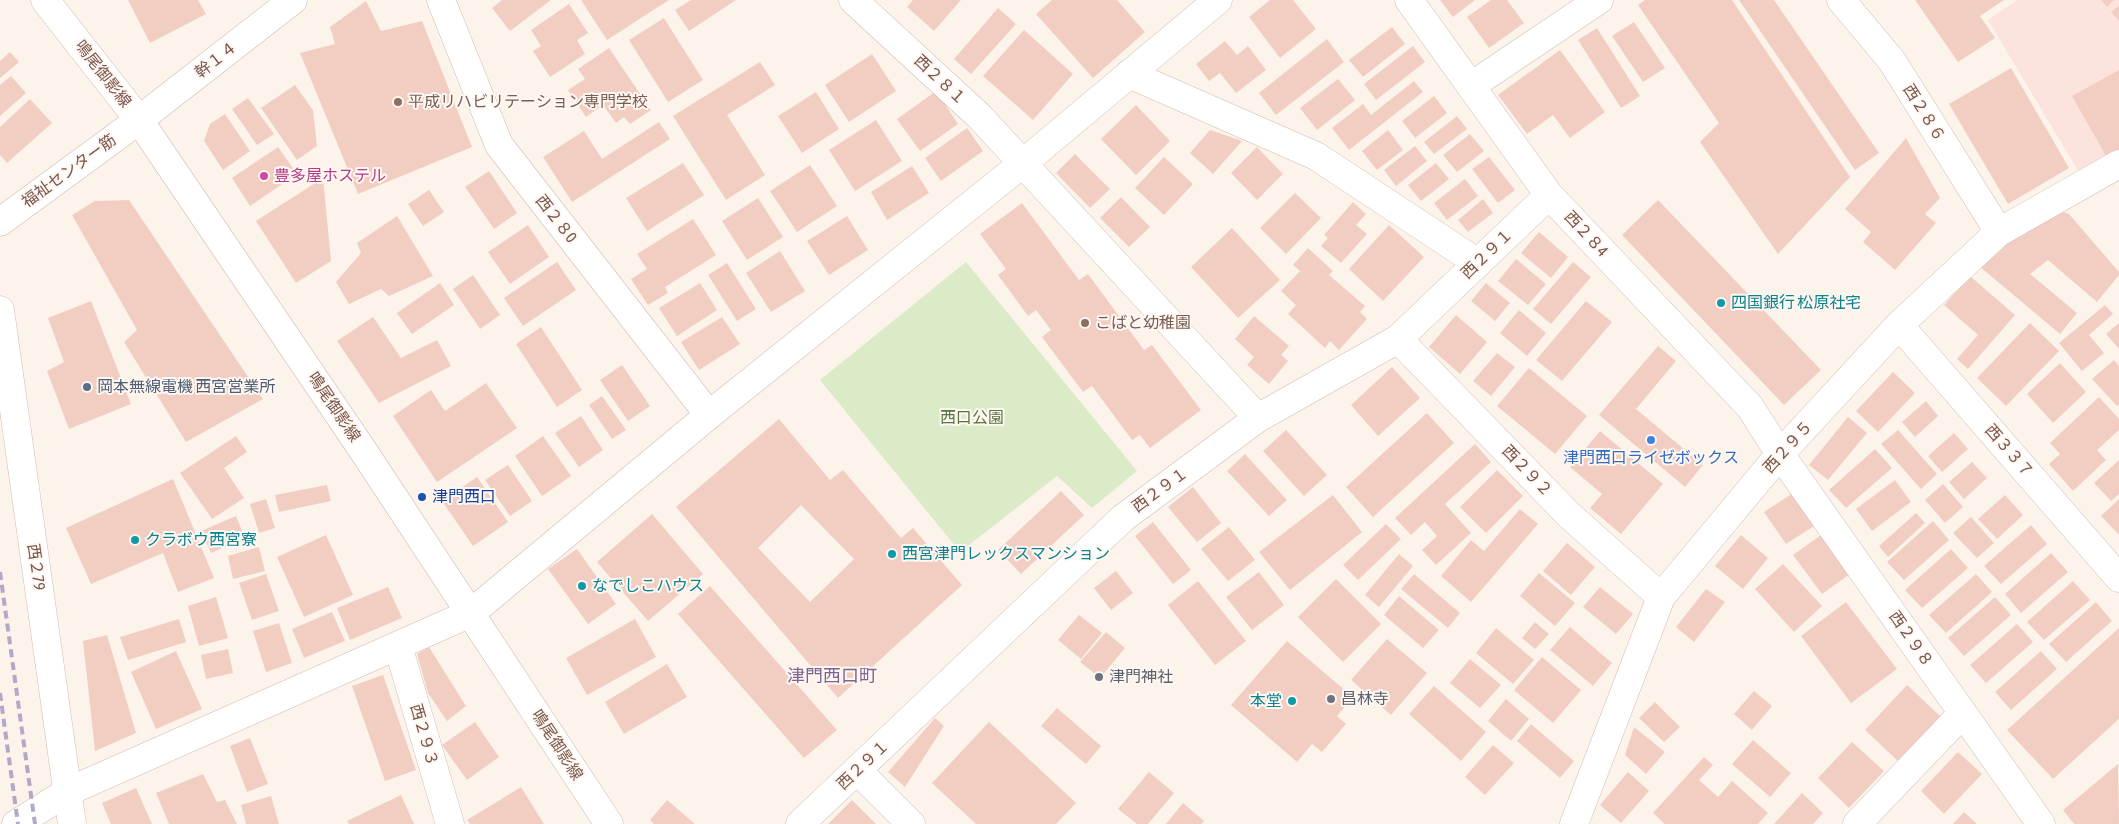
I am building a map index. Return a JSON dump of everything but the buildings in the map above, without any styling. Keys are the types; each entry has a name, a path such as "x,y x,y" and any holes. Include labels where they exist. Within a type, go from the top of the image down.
{"street":[{"name":"鳴尾御影線","path":"45,0 139,120 471,613 609,824"},
{"name":"幹１４","path":"139,120 293,0"},
{"name":"西２８0","path":"441,0 498,145 710,415"},
{"name":"西２８１","path":"853,0 979,116 1258,418"},
{"path":"16,824 67,792 471,613 710,415 1022,164 1218,0"},
{"name":"西２８4","path":"1409,0 1549,195 1750,407 1780,454"},
{"path":"1471,86 1599,0"},
{"name":"西２８６","path":"1841,0 1892,62 1999,232"},
{"path":"1128,74 1316,156 1478,262"},
{"name":"福祉センター筋","path":"0,222 139,120"},
{"name":"西２９５","path":"1574,824 1662,597 1780,454 1898,325 1999,232 2119,164"},
{"name":"西２９１","path":"800,824 1123,518 1258,418 1398,339 1549,195"},
{"name":"西２79","path":"0,310 72,824"},
{"name":"西３３７","path":"1898,325 2119,578"},
{"name":"西２９２","path":"1398,339 1569,515 1662,597"},
{"name":"西２９８","path":"1780,454 2041,824"},
{"name":"西２９３","path":"398,646 450,824"},
{"path":"1857,824 1963,713"},
{"path":"857,770 911,824"}],"shaded area":[{"path":"2017,0 2119,0 2119,151 2080,174 1988,20"}],"green space":[{"name":"西口公園","path":"966,262 1137,471 1092,508 1057,476 960,552 820,380"}],"railway":[{"path":"0,572 35,824"},
{"path":"0,693 18,824"}],"place":[{"name":"平成リハビリテーション専門学校","path":"398,102"},
{"name":"豊多屋ホステル","path":"264,176"},
{"name":"四国銀行 松原社宅","path":"1721,303"},
{"name":"こばと幼稚園","path":"1085,323"},
{"name":"岡本無線電機 西宮営業所","path":"87,387"},
{"name":"津門西口ライゼボックス","path":"1651,440"},
{"name":"津門西口","path":"422,497"},
{"name":"クラボウ西宮寮","path":"135,540"},
{"name":"西宮津門レックスマンション","path":"892,554"},
{"name":"なでしこハウス","path":"582,586"},
{"name":"津門神社","path":"1099,677"},
{"name":"昌林寺","path":"1331,699"},
{"name":"本堂","path":"1292,701"}],"district":[{"name":"津門西口町","path":"832,676"}]}
